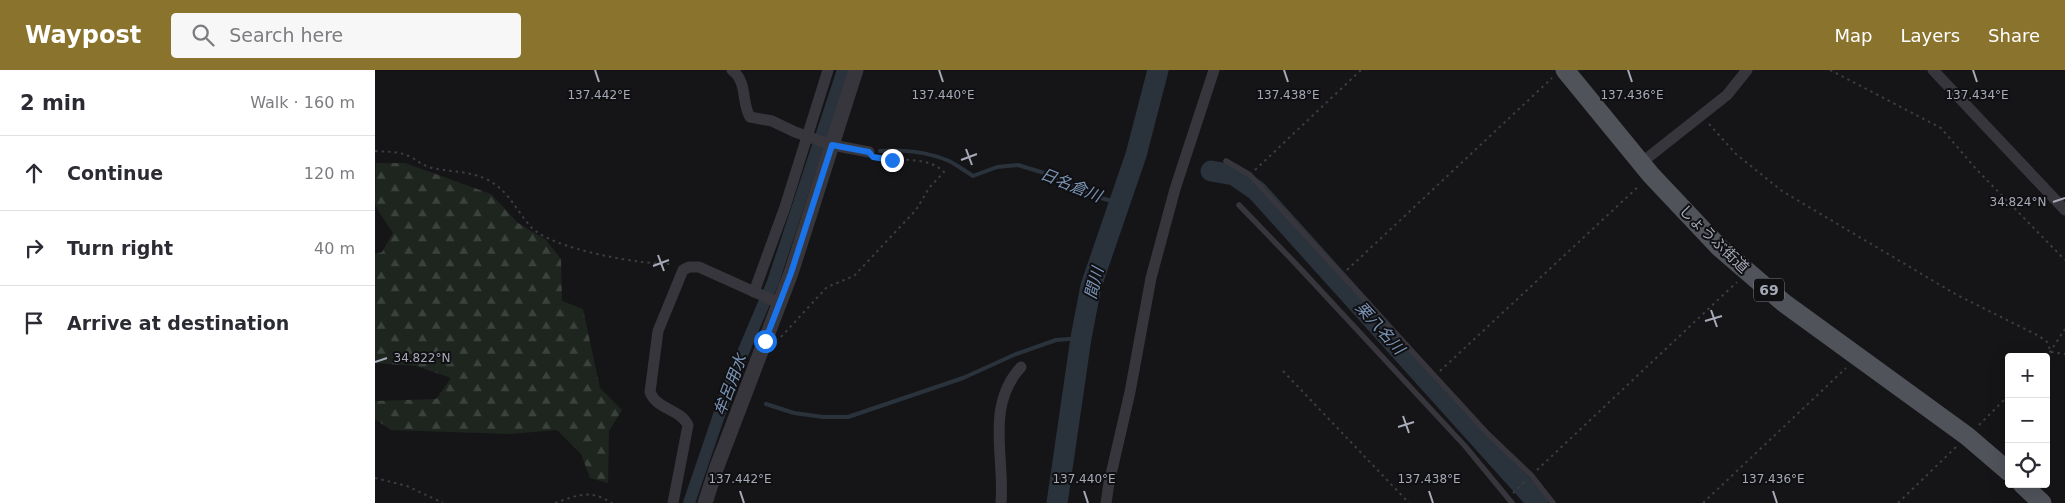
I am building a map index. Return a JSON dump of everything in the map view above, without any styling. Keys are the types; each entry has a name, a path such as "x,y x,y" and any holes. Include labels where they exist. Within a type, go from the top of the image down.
{"main road":[{"name":"しょうぶ街道","path":"1559,73 1719,246 1748,272 1784,303 1967,436 2005,469"},
{"path":"2026,488 2042,503"}],"street":[{"path":"732,70 738,75 742,84 746,110 751,117 772,120 795,132 829,144 869,152"},
{"path":"756,293 809,137 828,70"},
{"path":"1106,503 1130,392 1151,278 1175,189 1214,70"},
{"path":"1646,169 1702,115 1727,95 1747,70"},
{"path":"1933,70 2065,210"},
{"path":"705,503 765,341 776,302 854,71"},
{"path":"673,503 687,425 684,418 653,400 650,392 658,331 683,270 689,266 699,267 776,302"},
{"path":"1001,503 999,414 1002,400 1013,376 1021,367"}],"lane":[{"path":"1226,162 1250,175 1553,503"},
{"path":"1239,205 1284,250 1465,446 1512,503"}],"path":[{"path":"1250,175 1361,70"},
{"path":"1831,70 1941,128 1977,170 2065,260"},
{"path":"1342,275 1559,73"},
{"path":"1702,115 1737,154 1782,190 1957,295 2039,336 2047,342 2051,352"},
{"path":"375,151 396,152 410,156 431,168 466,172 487,179 505,191 531,228 567,245 591,253 647,264 680,263 689,266"},
{"path":"765,341 775,344 827,287 854,276 917,210 929,188 945,172 931,164 906,158 892,160 873,157 869,152"},
{"path":"1435,376 1646,169"},
{"path":"1511,495 1748,272"},
{"path":"2051,352 2065,329"},
{"path":"2051,352 2065,354"},
{"path":"1703,503 1844,371 1857,355"},
{"path":"1283,371 1409,503"},
{"path":"1898,503 2007,398"},
{"path":"375,478 407,486 443,503"},
{"path":"555,503 591,493 612,503"}],"green space":[{"path":"376,163 405,163 491,194 518,223 545,239 561,259 562,301 583,309 600,388 622,410 609,431 608,483 590,478 581,454 557,430 509,434 391,430 375,419 375,401 436,399 451,378 416,366 375,363 375,254 382,252 393,233 375,203"}],"waterway":[{"name":"牟呂用水","path":"689,503 730,383 773,282 843,70"},
{"name":"間川","path":"1057,503 1081,338 1091,286 1136,155 1158,70"},
{"name":"日名倉川","path":"880,151 897,150 932,155 949,161 973,176 997,167 1018,165 1054,176 1090,195 1119,203"},
{"name":"栗八名川","path":"1211,171 1234,175 1257,191 1538,503"},
{"path":"766,404 794,413 823,417 848,417 963,378 1016,354 1056,340 1081,338"}],"route":[{"path":"765,341 791,273 832,145 869,152 873,157 892,160"}]}
